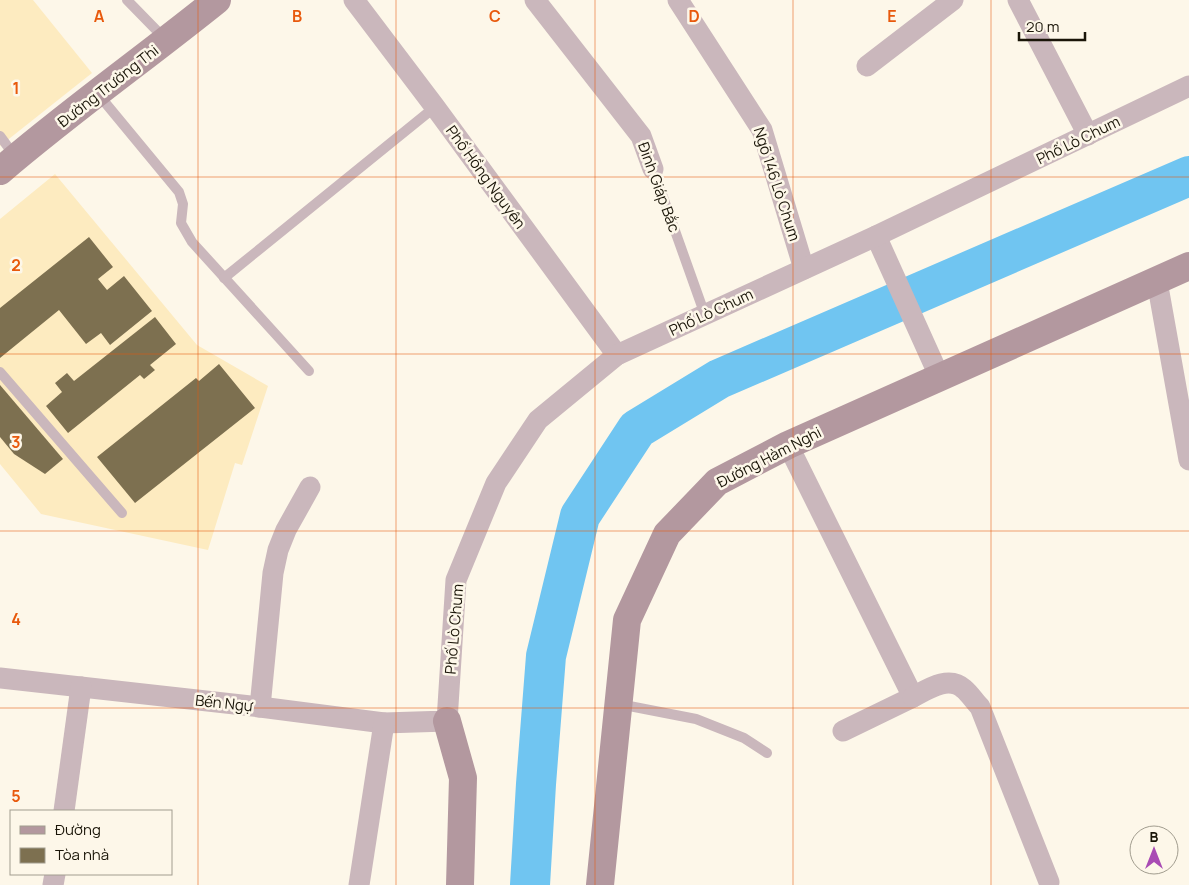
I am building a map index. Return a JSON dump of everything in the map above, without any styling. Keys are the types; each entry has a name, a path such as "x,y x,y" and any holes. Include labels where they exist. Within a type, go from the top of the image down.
{"street":[{"name":"Đường Trường Thi","path":"8,165 217,0"},
{"name":"Phố Hồng Nguyên","path":"354,0 617,355"},
{"name":"Đinh Giáp Bắc","path":"535,0 641,136 653,169"},
{"name":"Ngõ 146 Lò Chum","path":"678,0 762,130 804,269"},
{"path":"867,66 953,0"},
{"path":"1018,0 1088,135"},
{"name":"Phố Lò Chum","path":"447,722 456,580 496,483 538,420 617,355 876,236 1189,86"},
{"path":"876,236 940,378"},
{"name":"Đường Hàm Nghi","path":"600,885 626,620 667,534 716,482 788,445 1189,266"},
{"path":"1157,281 1189,460"},
{"path":"788,445 913,697"},
{"path":"260,707 278,550 286,530 310,487"},
{"name":"Bến Ngự","path":"0,678 384,723 447,722"},
{"path":"843,731 933,686 952,683 963,688 980,707 1049,882"},
{"path":"64,810 82,687"},
{"path":"447,722 463,778 460,885"},
{"path":"358,885 384,723"}],"lane":[{"path":"127,0 167,40"},
{"path":"97,93 179,192 183,204 181,223 192,242 309,371"},
{"path":"224,278 435,107"},
{"path":"0,136 8,165"},
{"name":"Đinh Giáp Bắc","path":"653,169 705,315"},
{"path":"0,372 122,513"},
{"path":"618,703 696,719 744,738 767,752"}],"shaded area":[{"path":"0,0 33,0 92,73 0,146"},
{"path":"55,174 197,345 268,386 242,465 235,463 208,550 41,514 0,464 0,219"}],"building":[{"path":"89,237 113,267 98,279 107,290 124,276 152,311 110,345 101,333 86,344 59,310 0,358 0,308"},
{"path":"155,317 176,344 150,365 155,370 144,379 140,375 68,433 46,406 62,392 55,383 67,373 74,381"},
{"path":"219,364 255,408 135,503 97,457 196,378 199,381"},
{"path":"0,385 63,459 45,474 14,454 0,437"}],"waterway":[{"path":"530,885 546,656 580,516 637,429 719,379 1189,176"}]}
